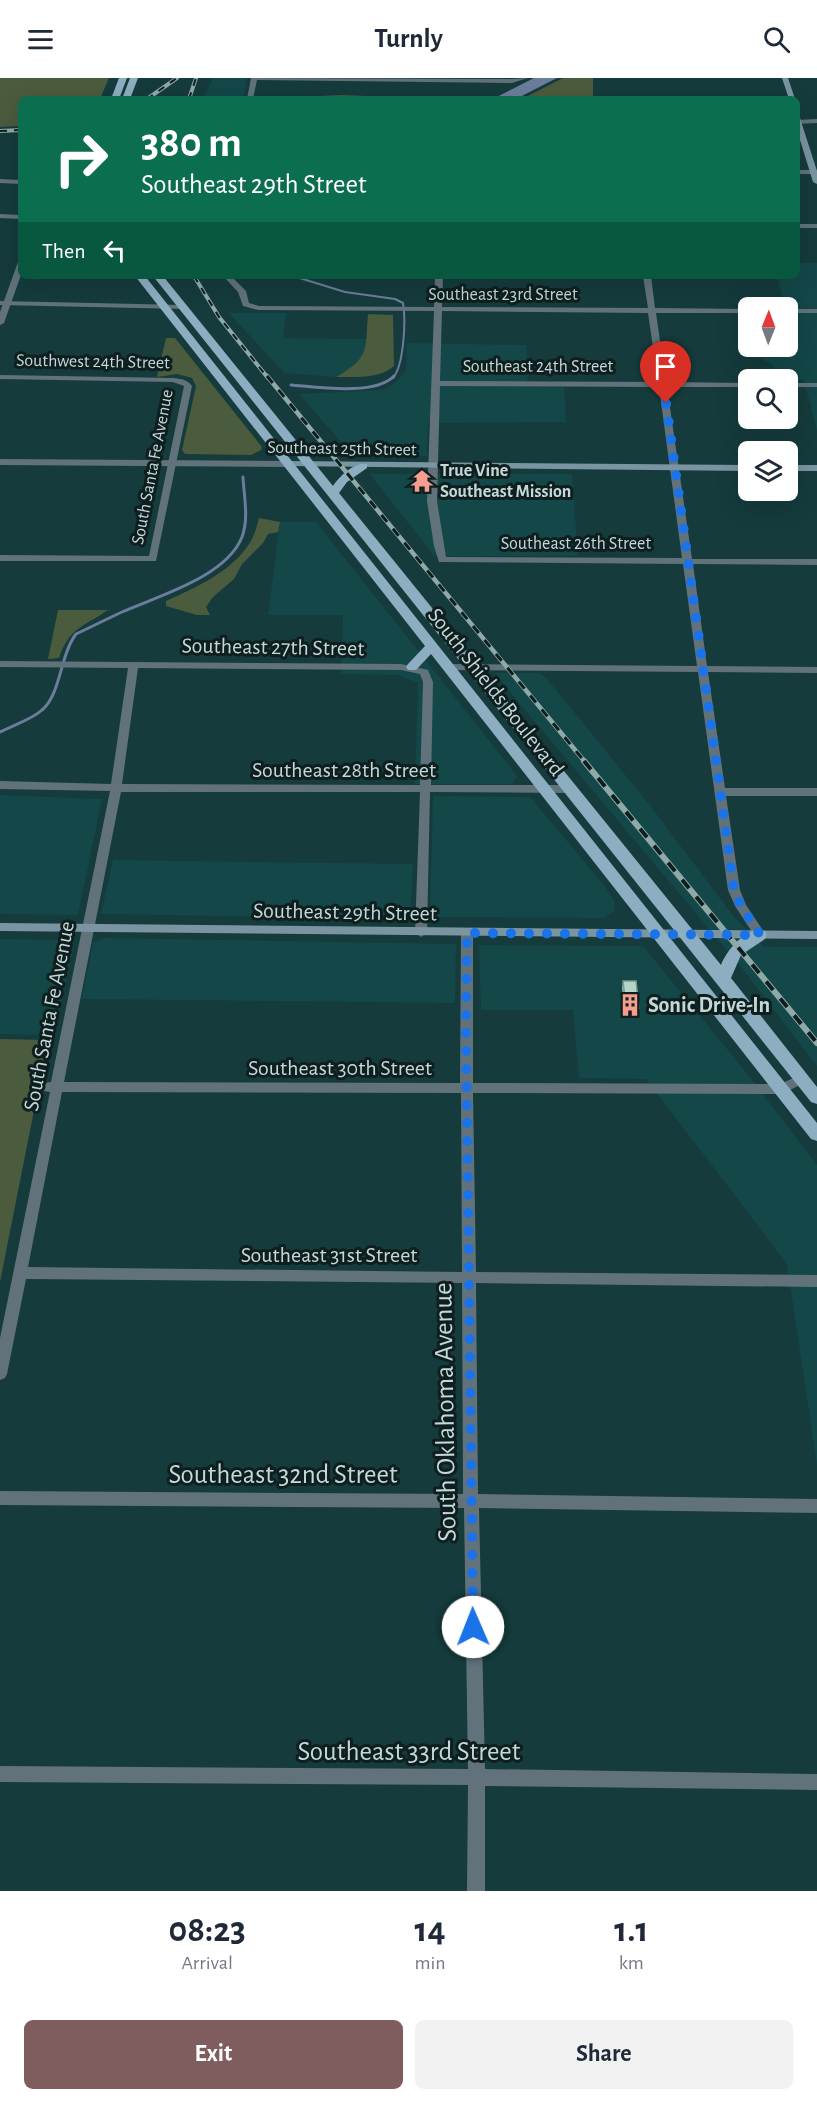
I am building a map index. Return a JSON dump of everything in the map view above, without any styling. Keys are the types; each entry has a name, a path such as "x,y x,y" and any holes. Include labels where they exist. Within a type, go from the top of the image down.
{"main road":[{"path":"116,96 123,78"},
{"path":"127,96 134,78"},
{"path":"785,78 791,96"},
{"path":"800,128 817,182"},
{"name":"South Shields Boulevard","path":"142,279 661,934 817,1135"},
{"name":"South Shields Boulevard","path":"160,279 817,1098"},
{"name":"Southeast 25th Street","path":"288,464 309,466 738,468"},
{"path":"333,494 344,480 363,466"},
{"path":"798,468 817,468"},
{"path":"361,557 380,552"},
{"path":"412,668 432,645"},
{"name":"Southeast 29th Street","path":"0,927 422,933 817,935"},
{"path":"723,979 729,960 736,948 760,935"}],"street":[{"path":"251,96 254,78 512,81 525,78"},
{"path":"800,119 817,122"},
{"path":"0,182 18,182"},
{"path":"0,216 18,217"},
{"path":"800,226 817,226"},
{"path":"0,323 3,303 18,270"},
{"name":"Southeast 23rd Street","path":"230,279 242,291 246,304 258,308 738,311"},
{"path":"433,466 439,279"},
{"path":"648,279 734,890 760,935"},
{"path":"3,303 183,307"},
{"path":"798,311 817,311"},
{"name":"Southwest 24th Street","path":"0,377 184,382"},
{"name":"South Santa Fe Avenue","path":"0,558 153,559 187,396 188,386 184,382"},
{"name":"Southeast 24th Street","path":"435,383 738,385"},
{"path":"798,385 817,385"},
{"name":"Southeast 25th Street","path":"0,462 288,464"},
{"name":"Southeast 26th Street","path":"433,466 432,501 438,526 438,550 442,560 817,562"},
{"name":"Southeast 27th Street","path":"0,664 412,668"},
{"name":"South Santa Fe Avenue","path":"0,1374 116,788 133,665"},
{"path":"449,667 817,670"},
{"path":"412,668 424,672 428,679 422,933"},
{"name":"Southeast 28th Street","path":"0,785 116,788 571,789"},
{"path":"721,792 817,792"},
{"name":"South Oklahoma Avenue","path":"467,933 466,1090 477,1776 476,1891"},
{"name":"Southeast 30th Street","path":"41,1087 466,1090 782,1089 802,1079"},
{"name":"Southeast 31st Street","path":"21,1273 817,1281"},
{"name":"Southeast 32nd Street","path":"0,1498 817,1506"},
{"name":"Southeast 33rd Street","path":"0,1774 477,1776 817,1782"}],"shaded area":[{"path":"213,78 247,78 244,96 204,96"},
{"path":"534,78 557,78 522,96 499,96"},
{"path":"800,263 817,263 817,431 804,380 798,380 798,369 773,369 772,364 759,358 798,357 798,297 782,297 778,279 800,279"},
{"path":"229,313 286,313 283,338 366,339 366,352 350,368 336,377 284,373"},
{"path":"407,343 526,345 528,386 564,387 566,422 428,423 427,456 354,457 299,394 383,390 395,383 406,371"},
{"path":"370,474 572,474 578,556 434,556"},
{"path":"280,522 316,522 508,764 517,777 512,784 415,784 418,683 398,675 341,674 343,615 268,615"},
{"path":"494,673 540,673 548,680 649,804 735,918 764,947 817,947 817,1066 741,967"},
{"path":"0,795 102,799 78,915 0,914"},
{"path":"433,796 530,797 604,885 614,900 615,910 605,918 430,917"},
{"path":"113,860 413,864 410,919 101,914"},
{"path":"106,938 456,944 455,1003 82,999 93,943"},
{"path":"0,939 75,940 54,1035 0,1034"},
{"path":"479,945 643,946 749,1076 817,1165 817,1465 787,1264 646,1079 579,1078 573,1010 481,1010"}],"green space":[{"path":"0,78 109,78 101,96 18,96 18,126 0,127"},
{"path":"563,78 593,78 593,96 528,96"},
{"path":"342,95 367,96 320,96"},
{"path":"368,314 393,315 394,366 374,375 336,377 355,364 364,352"},
{"path":"166,338 175,338 262,447 261,450 251,455 185,454 182,450 196,386 192,378 177,374 157,377"},
{"path":"259,518 280,522 278,532 268,534 263,543 242,564 234,579 213,597 206,607 210,615 197,615 166,606 166,601 202,584 234,561 251,541"},
{"path":"58,610 108,610 72,634 59,658 48,659"},
{"path":"0,1039 48,1040 0,1282"}],"building":[{"name":"Sonic Drive-In","path":"623,981 636,981 639,1008 626,1008"}],"waterway":[{"path":"303,279 345,292 395,299 403,303 402,353 393,378"},
{"path":"291,385 360,388 374,386 394,376"},
{"path":"0,732 33,717 48,703 76,634 190,584 222,563 234,551 242,537 245,522 243,477"}],"railway":[{"path":"151,96 177,78"},
{"path":"190,96 196,78"},
{"path":"0,131 18,130"},
{"path":"196,279 219,317 268,378"},
{"path":"267,376 585,762"},
{"path":"584,761 817,1043"}],"place":[{"name":"True Vine Southeast Mission","path":"422,481"},
{"name":"Sonic Drive-In","path":"630,1005"}],"route":[{"path":"473,1627 466,1028 467,933 760,935 741,906 734,890 666,403"}]}
